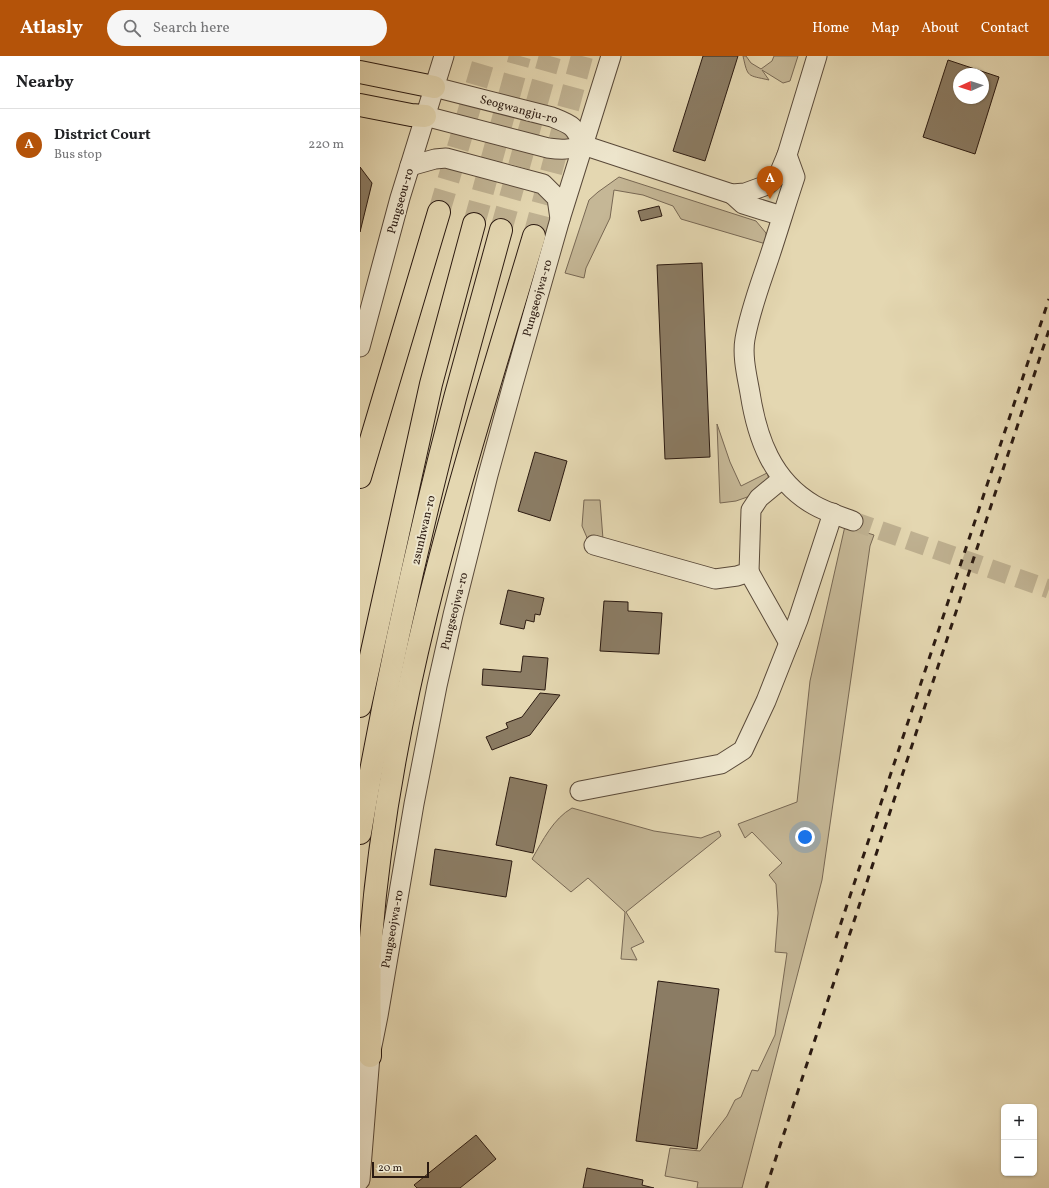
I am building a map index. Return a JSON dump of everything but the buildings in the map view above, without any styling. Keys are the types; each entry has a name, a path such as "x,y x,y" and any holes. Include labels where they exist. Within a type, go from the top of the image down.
{"main road":[{"name":"Seogwangju-ro","path":"360,72 434,87"},
{"path":"360,105 411,115 425,116"},
{"path":"360,477 439,212"},
{"name":"2sunhwan-ro","path":"360,706 430,384 474,224"},
{"name":"2sunhwan-ro","path":"360,833 388,683 419,544 454,399 501,230"},
{"path":"370,1056 371,938 380,858 397,748 412,670 453,511 534,236"}],"street":[{"name":"Pungseou-ro","path":"360,347 400,198 444,56"},
{"name":"Pungseojwa-ro","path":"360,1180 370,1056 432,708 449,630 488,475 560,219 611,56"},
{"path":"425,116 548,148 562,150 573,149 583,145 732,194 745,193 767,185 779,174 787,155 817,56"},
{"name":"Seogwangju-ro","path":"434,87 552,117 570,124 577,132 583,145"},
{"path":"787,155 795,176 750,313 745,341 746,366 758,431 767,454 782,479 798,494 813,505 853,521"},
{"path":"410,166 435,159 446,158 543,184 557,198 560,219"},
{"path":"732,194 743,204 782,216"},
{"path":"782,479 759,498 751,510 749,572 789,643"},
{"path":"580,791 721,764 742,750 766,701 798,620 833,513"},
{"path":"594,545 714,579 737,576 749,572"}],"shaded area":[{"path":"743,56 746,56 751,63 761,69 772,61 774,56 798,56 790,81 783,83 762,70 769,80 752,76 746,68"},
{"path":"619,177 756,221 766,233 766,244 681,219 673,206 643,195 614,190 610,218 586,268 584,278 565,273 589,200"},
{"path":"717,424 730,462 741,486 767,473 770,482 753,495 736,501 720,503"},
{"path":"584,500 600,500 603,539 588,540 582,526"},
{"path":"845,526 874,535 870,546 822,880 742,1188 697,1188 698,1182 665,1176 670,1148 700,1151 727,1116 735,1100 741,1097 752,1070 758,1071 775,1035 787,953 775,952 778,913 776,884 769,875 782,863 752,832 745,838 738,824 797,802 810,681"},
{"path":"572,808 654,831 701,838 719,831 721,836 626,912 644,942 631,948 637,960 621,959 625,912 588,878 571,892 532,859 544,837 554,824"}],"tunnel":[{"path":"439,212 485,56"},
{"path":"474,224 520,56"},
{"path":"501,230 550,56"},
{"path":"534,236 582,56"},
{"path":"853,521 1049,589"}],"railway":[{"path":"836,938 1049,299"},
{"path":"766,1188 1049,330"}],"place":[{"name":"District Court","path":"770,199"}]}
